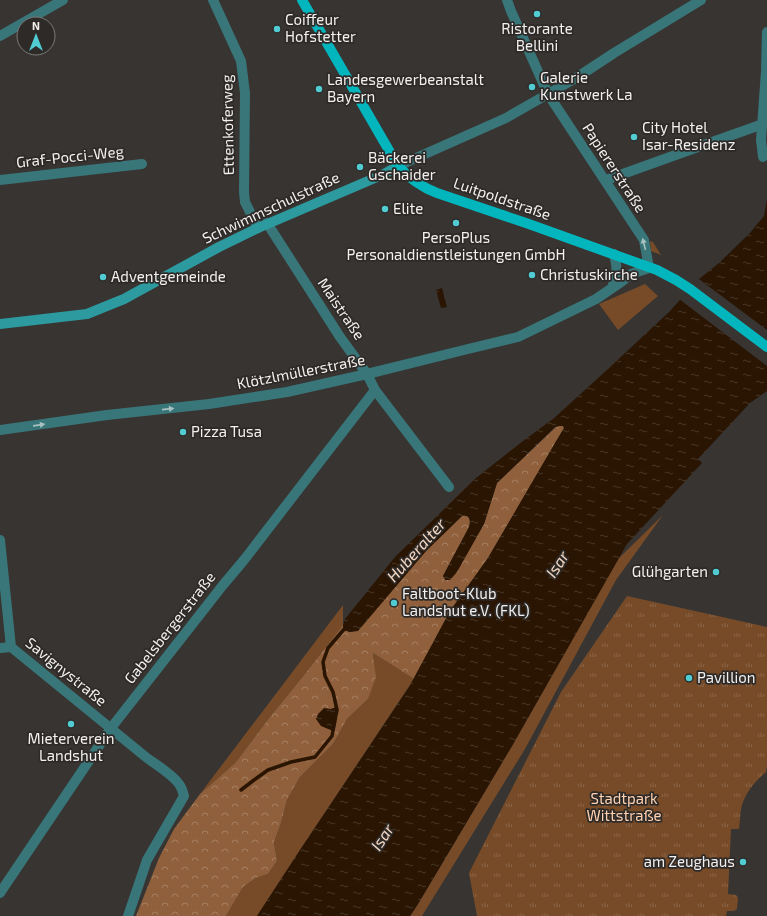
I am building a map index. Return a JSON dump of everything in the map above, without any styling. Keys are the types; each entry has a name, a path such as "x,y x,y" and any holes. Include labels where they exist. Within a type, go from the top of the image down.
{"main road":[{"name":"Luitpoldstraße","path":"302,0 398,166 412,180 426,189 614,254 676,280 767,347"}],"street":[{"path":"0,36 63,0"},
{"name":"Ettenkoferweg","path":"213,0 241,61 245,93 245,202 258,228"},
{"name":"Papiererstraße","path":"507,0 510,11 548,94 606,180 644,240 649,268"},
{"name":"Schwimmschulstraße","path":"0,324 87,314 124,299 219,246 267,223 382,175 398,166 506,118 576,78 701,0"},
{"path":"762,157 761,140 767,32"},
{"path":"606,180 763,124"},
{"name":"Graf-Pocci-Weg","path":"0,180 142,164"},
{"name":"Maistraße","path":"267,223 340,337 367,374 375,390 449,487"},
{"path":"612,288 617,272 614,254"},
{"name":"Klötzlmüllerstraße","path":"0,430 107,415 209,404 287,392 518,337 596,299 631,274 649,268"},
{"name":"Gabelsbergerstraße","path":"0,893 111,728 223,584 244,560 375,390"},
{"name":"Savignystraße","path":"0,540 11,647 147,758 168,773 179,784 183,791 184,796 147,860 128,916"},
{"path":"0,648 11,647"}],"green space":[{"path":"650,241 653,242 661,255 651,251"},
{"path":"645,284 658,296 618,330 599,304"},
{"path":"563,426 564,428 488,558 450,611 414,679 373,653 376,677 368,699 347,719 333,744 300,777 287,800 274,842 277,861 268,874 256,878 243,887 226,916 136,916 159,858 174,829 200,794 236,762 343,625 344,630 350,632 358,630 426,551 462,516 467,516 470,520 469,527 443,576 452,578 484,524 497,483 556,427"},
{"path":"663,515 616,580 525,749 422,916 410,916 512,746 618,559"},
{"name":"Stadtpark Wittstraße","path":"627,596 767,627 767,766 766,772 758,779 747,793 742,803 739,829 731,829 728,894 736,895 738,898 737,909 734,911 727,911 726,916 477,916 469,873 561,692"},
{"path":"343,605 343,625 236,762 200,794"},
{"path":"373,653 414,679 257,916 226,916 243,887 256,878 268,874 277,861 274,842 287,800 300,777 333,744 347,719 368,699 374,663"}],"water":[{"name":"Isar","path":"767,199 767,391 750,403 698,459 702,463 627,544 512,746 410,916 257,916 409,687 450,611 488,558 564,428 563,426 555,427 497,483 484,524 457,572 450,580 445,580 443,576 469,527 470,520 467,516 462,516 426,551 358,631 350,632 344,630 343,625 345,619 395,557 476,478 553,419 669,312 699,279 719,263 750,233 764,216"},
{"path":"442,288 447,307 441,308 436,290"},
{"path":"336,707 337,710 333,731 321,726 316,719 318,714 324,708 331,709"}],"pier":[{"path":"699,279 767,330 767,366 679,299"}],"waterway":[{"name":"Huberalter","path":"241,790 268,770 291,762 315,757 332,736 337,710 333,692 325,676 323,662 328,648 346,627"}],"place":[{"name":"Ristorante Bellini","path":"537,14"},
{"name":"Coiffeur Hofstetter","path":"277,29"},
{"name":"Galerie Kunstwerk La","path":"532,87"},
{"name":"Landesgewerbeanstalt Bayern","path":"319,89"},
{"name":"City Hotel Isar-Residenz","path":"634,137"},
{"name":"Bäckerei Gschaider","path":"360,167"},
{"name":"Elite","path":"385,209"},
{"name":"PersoPlus Personaldienstleistungen GmbH","path":"456,223"},
{"name":"Christuskirche","path":"532,275"},
{"name":"Adventgemeinde","path":"103,277"},
{"name":"Pizza Tusa","path":"183,432"},
{"name":"Glühgarten","path":"716,572"},
{"name":"Faltboot-Klub Landshut e.V. (FKL)","path":"394,603"},
{"name":"Pavillion","path":"689,678"},
{"name":"Mieterverein Landshut","path":"71,724"},
{"name":"am Zeughaus","path":"743,862"}]}
